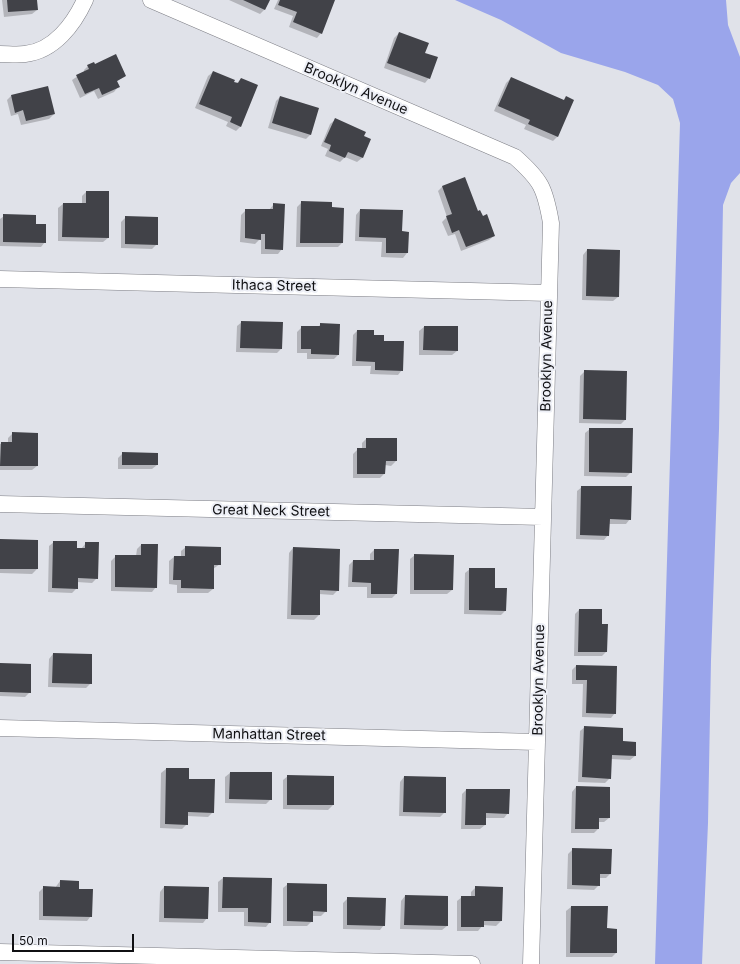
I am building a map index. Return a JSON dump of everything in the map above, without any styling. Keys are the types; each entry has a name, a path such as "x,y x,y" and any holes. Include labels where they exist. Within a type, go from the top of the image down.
{"street":[{"path":"0,54 27,54 51,45 70,27 85,0"},
{"name":"Brooklyn Avenue","path":"151,0 515,157 534,174 547,197 550,223 549,293 531,964"},
{"name":"Ithaca Street","path":"0,280 549,293"},
{"name":"Great Neck Street","path":"0,504 543,518"},
{"name":"Manhattan Street","path":"0,728 537,742"},
{"path":"0,952 472,964"}],"water":[{"path":"455,0 726,0 728,25 740,57 740,173 731,183 723,205 719,429 711,660 708,823 702,964 655,964 680,123 673,99 658,85 625,72 561,53 501,20"}],"building":[{"path":"7,0 37,0 38,10 8,12"},
{"path":"243,0 270,0 265,10"},
{"path":"280,0 335,0 322,34 293,22 297,12 278,5"},
{"path":"399,32 429,43 425,53 438,57 430,79 387,63"},
{"path":"116,54 126,76 117,81 120,87 102,95 99,88 85,94 76,75 89,69 87,65 94,62 95,64"},
{"path":"213,71 235,80 234,82 238,83 241,78 258,85 241,127 230,122 232,117 199,104"},
{"path":"511,77 564,100 566,96 574,100 558,137 528,124 530,120 498,106"},
{"path":"48,86 55,114 26,121 23,110 15,113 11,95"},
{"path":"280,96 319,108 311,135 272,123"},
{"path":"335,118 366,132 364,136 371,139 363,158 348,152 345,158 329,151 331,145 324,142"},
{"path":"465,177 478,211 480,210 483,216 487,214 495,236 466,247 459,230 452,233 446,216 452,214 442,186"},
{"path":"86,191 109,191 109,238 62,237 63,203 86,203"},
{"path":"301,201 332,202 332,207 344,208 343,243 300,243"},
{"path":"273,203 285,204 283,250 265,249 265,234 261,234 261,240 245,238 245,209 273,209"},
{"path":"360,209 403,210 402,231 409,232 408,253 386,253 386,238 359,237"},
{"path":"3,214 36,215 36,224 46,224 46,243 3,242"},
{"path":"125,216 158,217 158,245 125,244"},
{"path":"587,249 620,250 619,297 586,296"},
{"path":"241,321 283,322 282,349 240,348"},
{"path":"320,323 340,324 339,355 311,354 311,349 301,349 301,326 320,326"},
{"path":"424,326 458,326 458,351 423,350"},
{"path":"357,330 374,330 374,335 384,335 384,341 404,341 403,371 375,370 375,362 356,361"},
{"path":"584,370 627,371 626,420 583,419"},
{"path":"589,428 633,428 632,473 589,472"},
{"path":"12,432 38,433 38,466 0,466 1,442 12,442"},
{"path":"366,438 397,438 397,461 386,461 385,474 357,474 357,448 366,448"},
{"path":"122,452 158,453 158,465 122,465"},
{"path":"581,486 632,486 631,520 610,519 609,536 580,535"},
{"path":"0,539 38,540 38,569 0,569"},
{"path":"53,541 77,541 77,548 85,548 85,542 99,542 98,579 78,578 78,589 52,588"},
{"path":"141,544 158,544 157,588 115,587 115,555 141,555"},
{"path":"185,546 221,547 221,565 214,565 214,589 181,588 181,580 173,580 174,556 185,556"},
{"path":"293,547 340,549 339,591 320,590 320,615 291,615"},
{"path":"374,549 399,549 397,594 371,594 371,583 352,582 353,560 374,560"},
{"path":"414,554 454,555 453,590 414,590"},
{"path":"469,568 495,568 495,588 507,588 506,611 469,610"},
{"path":"579,609 602,609 602,624 608,624 607,652 578,652"},
{"path":"53,653 92,654 92,684 52,683"},
{"path":"0,663 31,664 31,693 0,692"},
{"path":"576,665 617,666 616,714 586,713 587,680 576,680"},
{"path":"584,726 623,728 623,741 636,742 636,756 612,755 611,779 582,777"},
{"path":"166,768 189,768 189,779 215,779 214,813 188,812 188,825 165,824"},
{"path":"230,772 272,772 272,800 229,799"},
{"path":"287,775 334,776 334,805 287,805"},
{"path":"404,776 446,777 446,813 403,812"},
{"path":"576,786 610,787 610,818 599,818 599,829 575,829"},
{"path":"466,789 510,789 509,814 486,813 486,825 465,825"},
{"path":"572,848 612,849 611,874 600,874 600,886 572,885"},
{"path":"223,877 272,878 271,923 248,922 248,908 222,908"},
{"path":"60,880 79,881 79,889 93,889 92,917 43,916 43,886 60,887"},
{"path":"287,883 327,884 327,912 313,911 313,922 287,921"},
{"path":"164,886 209,887 208,919 164,918"},
{"path":"475,886 503,887 502,921 484,921 484,927 461,927 461,896 475,896"},
{"path":"405,895 448,896 448,926 404,925"},
{"path":"347,897 386,898 385,926 347,925"},
{"path":"571,906 608,906 607,928 617,929 617,953 570,953"}]}
